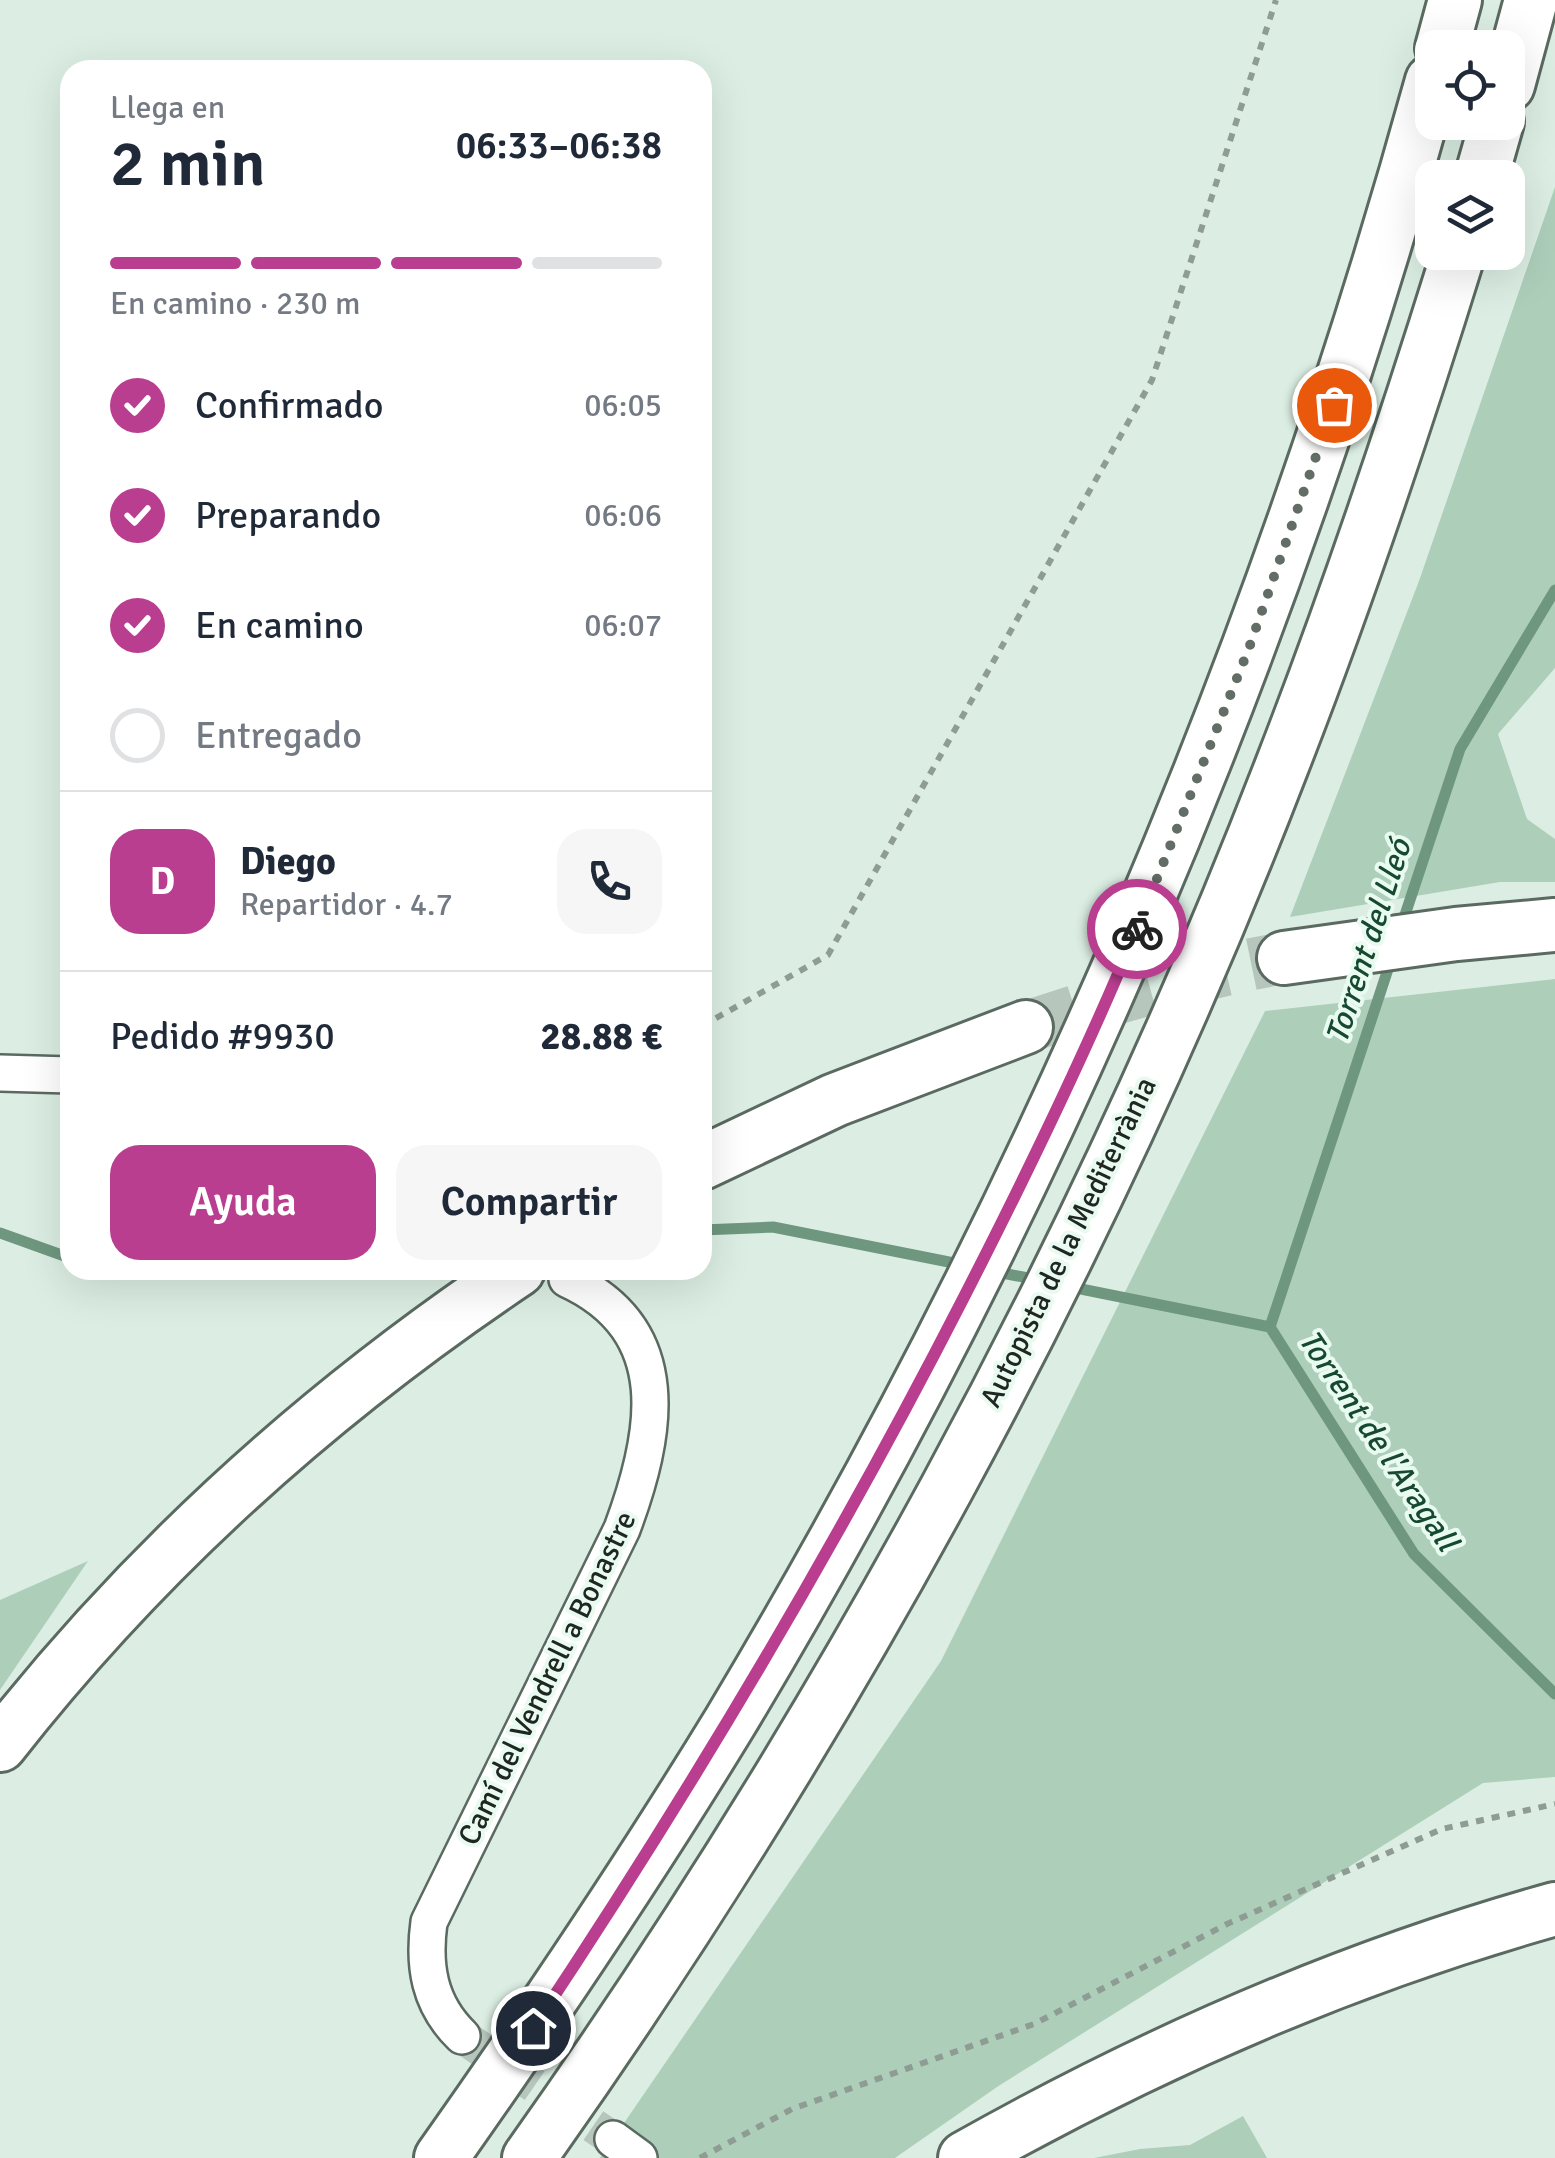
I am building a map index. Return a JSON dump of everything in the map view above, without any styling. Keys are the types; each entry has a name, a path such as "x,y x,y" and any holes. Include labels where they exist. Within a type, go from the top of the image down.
{"highway":[{"path":"1447,30 1455,0"},
{"path":"1523,30 1531,0"},
{"path":"441,2158 632,1879 739,1706 910,1402 1056,1109 1129,949 1256,631 1368,302 1415,140"},
{"name":"Autopista de la Mediterrània","path":"528,2158 686,1928 783,1772 966,1451 1050,1288 1128,1124 1280,772 1410,410 1453,270"},
{"path":"1284,958 1456,934 1555,926"},
{"path":"712,1158 835,1100 1026,1027"},
{"path":"0,1746 98,1629 230,1496 367,1378 442,1322 530,1280"},
{"path":"965,2158 1124,2073 1254,2013 1356,1972 1555,1909"}],"street":[{"path":"0,1072 60,1075"},
{"name":"Camí del Vendrell a Bonastre","path":"462,2036 439,2008 427,1976 428,1922 622,1529 638,1488 651,1424 651,1390 631,1329 612,1305 592,1290 561,1280"}],"path":[{"path":"712,1020 828,955 1152,380 1276,0"},
{"path":"700,2158 792,2108 1034,2024 1227,1924 1442,1829 1555,1804"}],"green space":[{"path":"1555,187 1555,668 1498,734 1527,819 1555,839 1555,882 1500,882 1290,917 1419,581"},
{"path":"1555,979 1555,1777 1483,1783 997,2087 895,2158 600,2158 941,1661 1265,1011"},
{"path":"88,1561 0,1690 0,1600"},
{"path":"1243,2116 1267,2158 1094,2158 1190,2145"}],"waterway":[{"name":"Torrent del Lleó","path":"1400,930 1460,749 1555,590"},
{"name":"Torrent del Lleó","path":"1270,1327 1392,957"},
{"name":"Torrent de l'Aragall","path":"712,1230 773,1227 964,1265"},
{"name":"Torrent de l'Aragall","path":"0,1233 60,1254"},
{"name":"Torrent de l'Aragall","path":"992,1271 1038,1280"},
{"name":"Torrent de l'Aragall","path":"1066,1286 1270,1327 1414,1554 1555,1694"}],"tunnel":[{"path":"1026,1027 1154,988 1284,958"},
{"path":"462,2036 613,2139"}],"way so far":[{"path":"1137,929 1249,648 1334,405"}],"route":[{"path":"533,2028 730,1722 841,1528 994,1238 1137,929"}]}
